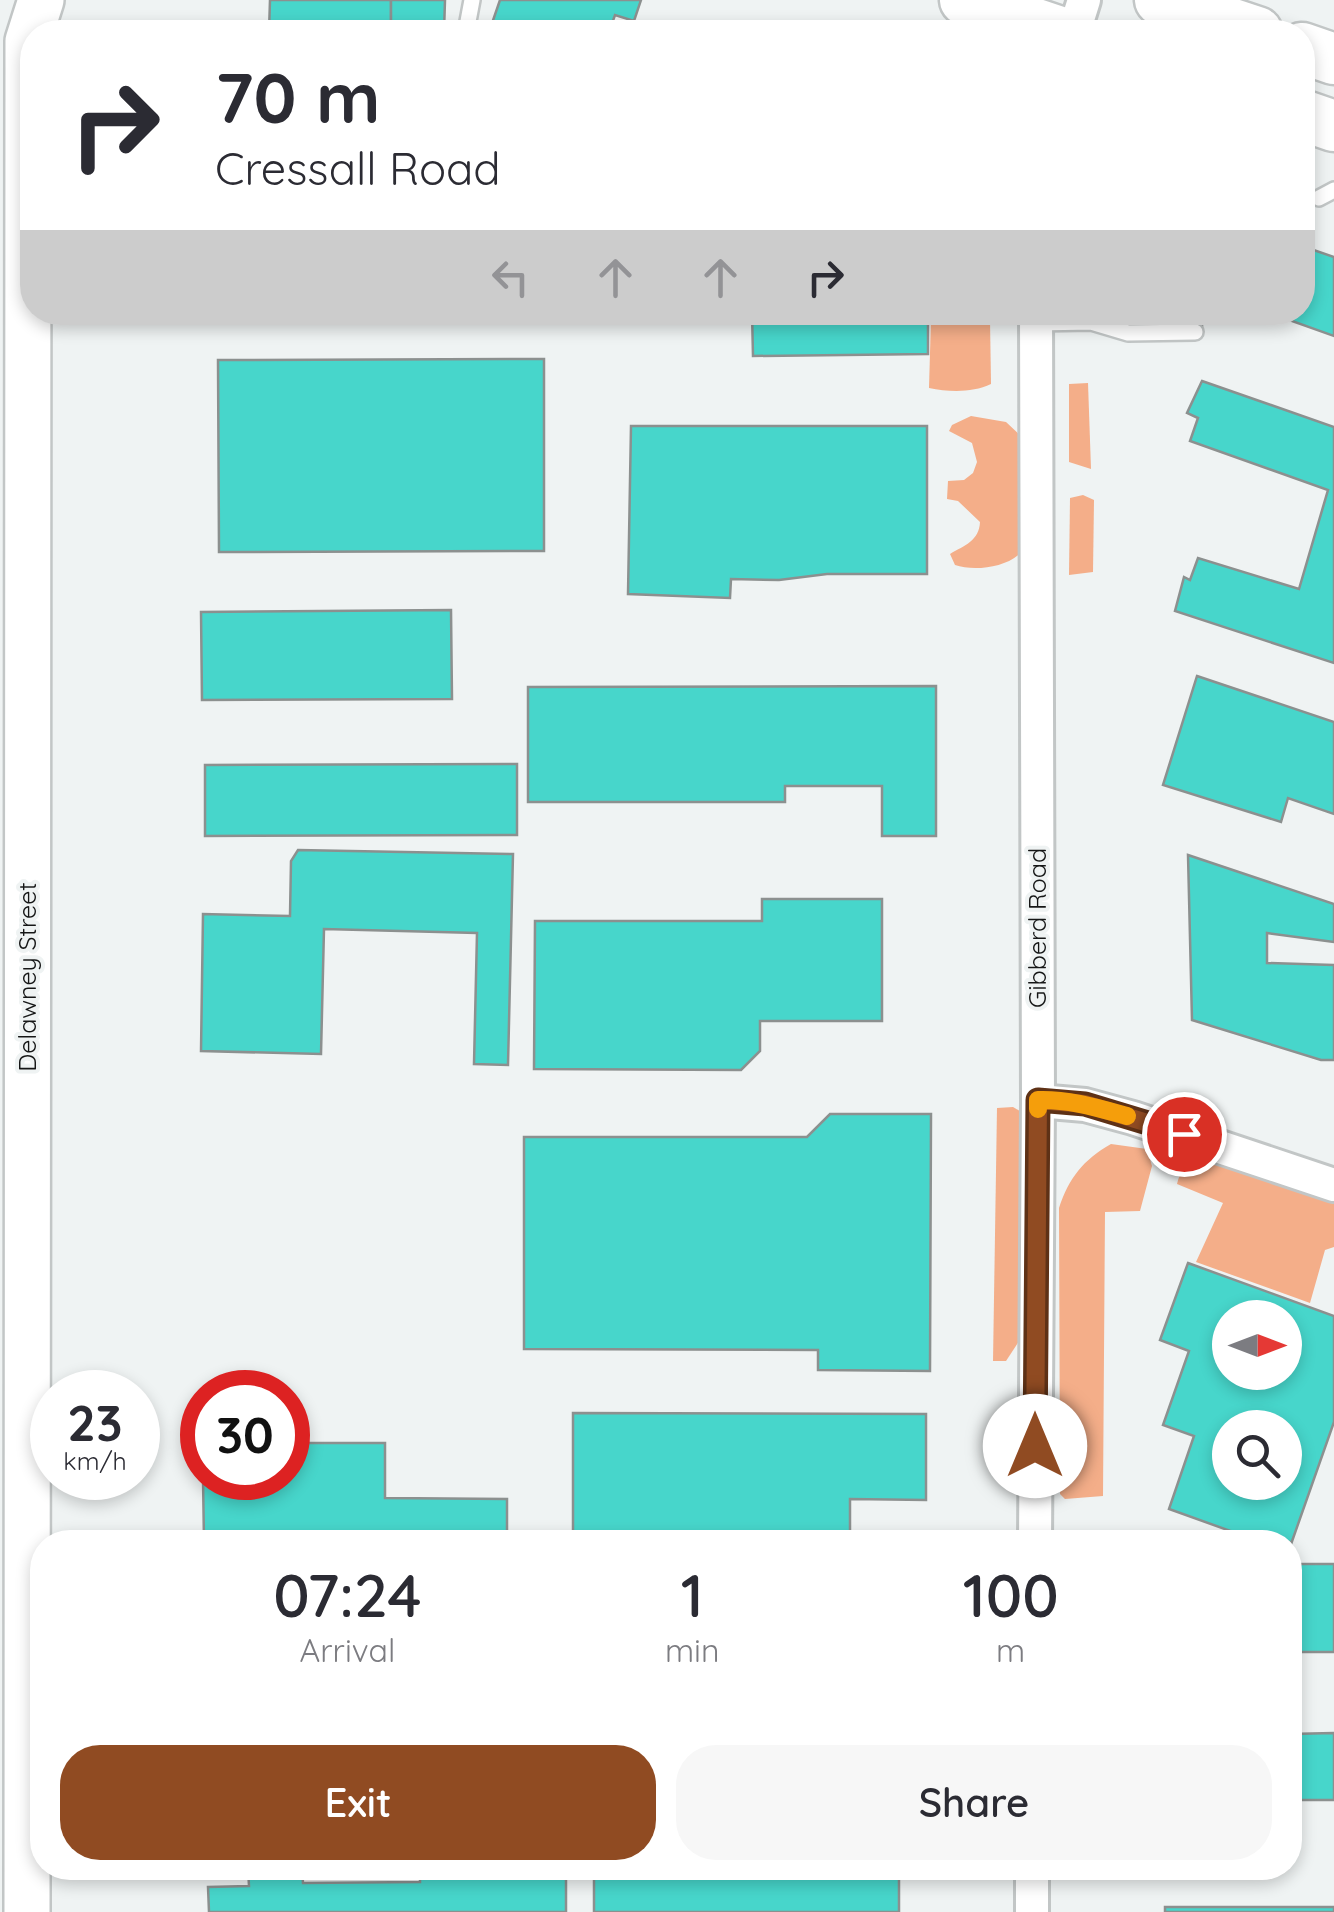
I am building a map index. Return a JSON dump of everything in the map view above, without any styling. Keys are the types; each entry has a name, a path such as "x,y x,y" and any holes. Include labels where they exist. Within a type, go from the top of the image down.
{"main road":[{"path":"965,0 1037,20"},
{"path":"1160,0 1232,20"}],"street":[{"path":"1056,20 1084,0"},
{"name":"Delawney Street","path":"26,1912 28,325"},
{"name":"Gibberd Road","path":"1034,1530 1038,1100 1036,325"},
{"path":"1038,1100 1085,1104 1334,1185"},
{"path":"1032,1880 1032,1912"}],"lane":[{"path":"1101,325 1128,333 1195,332"}],"shaded area":[{"path":"931,325 990,325 991,384 960,391 929,388"},
{"path":"1088,383 1091,469 1069,462 1069,384"},
{"path":"971,416 1006,422 1023,438 1023,550 1001,564 982,568 955,565 950,554 970,542 980,522 958,501 947,499 948,481 964,480 973,473 977,462 972,443 949,431 952,425"},
{"path":"1083,495 1094,500 1093,572 1069,575 1070,498"},
{"path":"1013,1107 1025,1114 1023,1335 1006,1361 993,1361 997,1108"},
{"path":"1111,1144 1147,1149 1152,1166 1140,1211 1105,1212 1103,1496 1065,1499 1060,1494 1059,1208 1078,1171"},
{"path":"1191,1164 1220,1164 1334,1204 1334,1247 1325,1250 1310,1303 1196,1262 1223,1203 1177,1184"}],"building":[{"path":"270,0 391,0 391,20 269,20"},
{"path":"391,0 445,0 444,20 391,20"},
{"path":"500,0 641,0 634,20 615,15 613,20 493,20"},
{"path":"1315,250 1334,257 1334,336 1303,325 1315,325"},
{"path":"752,325 928,325 928,354 753,356"},
{"path":"1150,325 1202,325 1202,326"},
{"path":"544,359 544,551 219,552 218,360"},
{"path":"1202,381 1334,427 1334,663 1175,611 1184,577 1190,580 1198,558 1299,589 1328,490 1190,441 1198,418 1187,413"},
{"path":"631,426 927,426 927,574 731,579 730,598 628,594"},
{"path":"451,610 452,699 202,700 201,612"},
{"path":"1197,676 1334,722 1334,814 1288,798 1281,822 1163,785"},
{"path":"936,686 936,836 882,836 882,786 785,786 785,802 528,802 528,687"},
{"path":"517,764 517,835 205,836 205,765"},
{"path":"298,850 513,854 508,1065 474,1064 477,933 324,929 321,1054 201,1051 203,914 290,916 291,861"},
{"path":"1188,855 1334,904 1334,942 1267,933 1267,963 1334,965 1334,1060 1321,1060 1192,1020"},
{"path":"762,899 882,899 882,1021 760,1021 760,1051 741,1070 534,1069 535,921 762,921"},
{"path":"830,1114 931,1114 930,1371 818,1370 818,1350 524,1349 524,1137 807,1137"},
{"path":"1188,1263 1290,1300 1212,1300 1212,1390 1302,1390 1302,1304 1334,1316 1334,1422 1296,1530 1228,1530 1169,1509 1194,1436 1163,1425 1189,1351 1160,1340"},
{"path":"573,1413 926,1414 926,1500 850,1499 850,1530 573,1530"},
{"path":"310,1443 385,1443 385,1498 507,1499 507,1530 204,1530 203,1500 310,1500"},
{"path":"1302,1564 1334,1564 1334,1652 1302,1652"},
{"path":"1334,1733 1334,1800 1302,1800 1302,1734"},
{"path":"249,1880 566,1880 566,1912 209,1912 208,1887 249,1886"},
{"path":"594,1880 899,1880 899,1912 594,1912"},
{"path":"1165,1907 1334,1907 1334,1912 1165,1912"}],"slow traffic":[{"path":"1038,1109 1038,1100 1051,1100 1085,1104 1127,1116"}],"route":[{"path":"1035,1446 1038,1100 1085,1104 1184,1134"}]}
